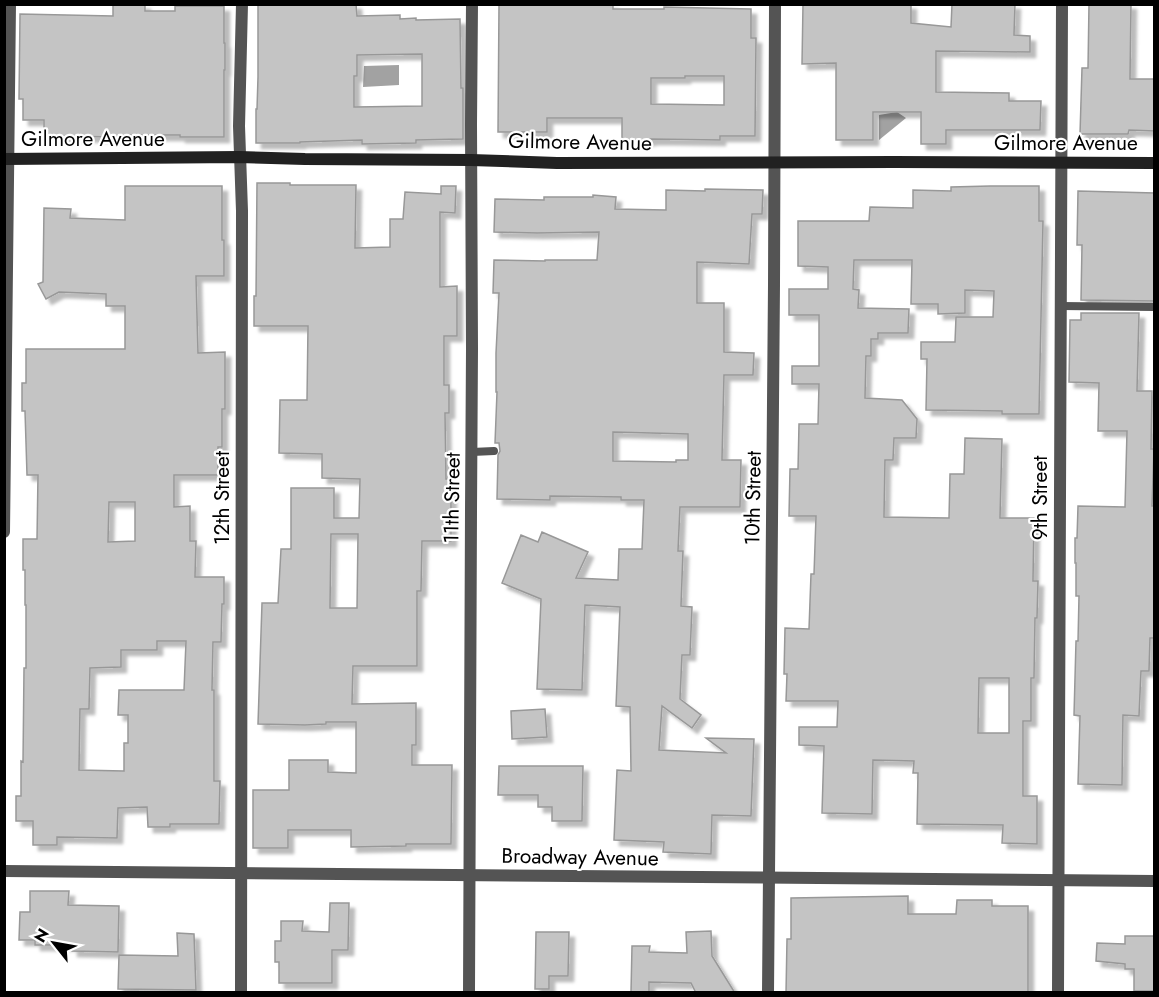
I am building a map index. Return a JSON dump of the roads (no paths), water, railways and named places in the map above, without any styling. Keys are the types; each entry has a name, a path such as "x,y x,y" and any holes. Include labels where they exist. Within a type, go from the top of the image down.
{"main road":[{"name":"Gilmore Avenue","path":"6,159 239,157 556,163 1155,163"}],"street":[{"path":"4,532 6,159 10,4"},
{"name":"12th Street","path":"241,993 242,212 239,126 242,4"},
{"name":"11th Street","path":"469,993 472,4"},
{"name":"10th Street","path":"768,993 775,4"},
{"name":"9th Street","path":"1058,993 1062,4"},
{"name":"Broadway Avenue","path":"4,871 1155,881"}],"lane":[{"path":"1061,306 1155,307"},
{"path":"472,452 494,451"}]}
